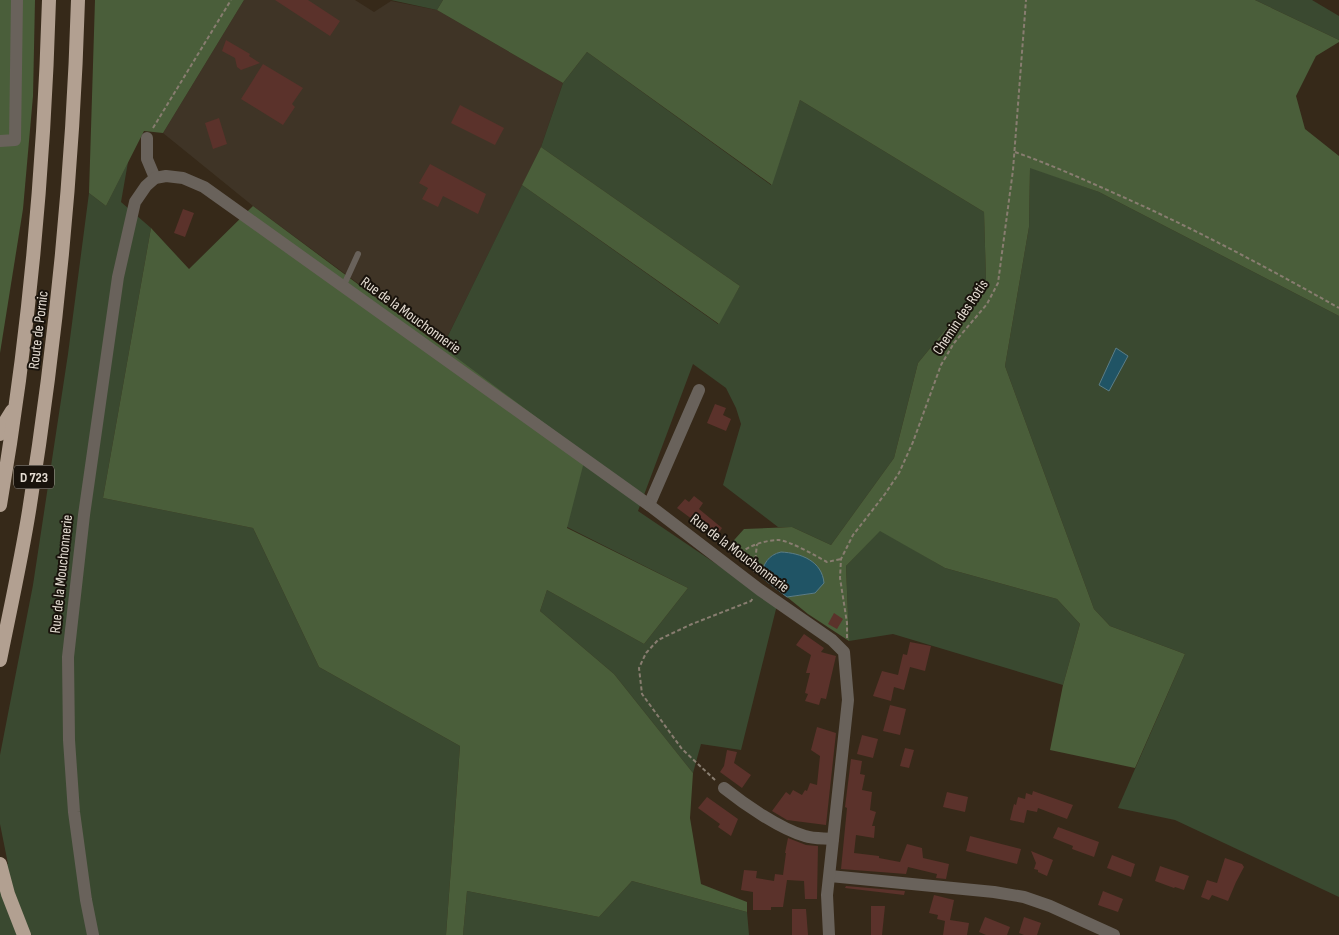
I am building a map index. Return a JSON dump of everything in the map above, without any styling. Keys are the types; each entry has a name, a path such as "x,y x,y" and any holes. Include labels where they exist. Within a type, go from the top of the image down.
{"highway":[{"name":"Route de Pornic","path":"0,505 15,406 39,186 48,0"},
{"name":"Route de Pornic","path":"0,660 28,514 55,327 73,121 78,0"},
{"path":"0,434 2,427 15,406"},
{"path":"0,864 8,894 24,935"}],"street":[{"path":"0,141 15,140 17,0"},
{"path":"147,138 148,159 155,178"},
{"name":"Rue de la Mouchonnerie","path":"93,935 86,900 74,812 69,740 68,657 84,515 118,277 135,202 146,186 155,178 166,176 183,178 204,187 649,506 757,587 832,640 844,652"},
{"path":"649,506 699,390"},
{"path":"829,935 827,895 848,700 844,652"},
{"path":"724,788 743,803 788,830 807,837 833,839"},
{"path":"830,876 994,892 1024,897 1050,906 1114,935"}],"lane":[{"path":"343,287 358,254"}],"path":[{"path":"147,138 231,0"},
{"name":"Chemin des Rotis","path":"844,652 847,644 848,623 840,578 841,559 853,535 899,473 913,442 941,365 954,343 987,304 998,283 1014,152 1026,0"},
{"path":"1014,152 1053,165 1154,211 1266,266 1339,308"},
{"path":"731,566 740,552 757,544 780,540 827,562 841,559"},
{"path":"724,788 682,749 642,694 639,668 646,653 658,640 692,624 751,602 757,587 757,544"}],"shaded area":[{"path":"244,0 355,0 374,12 391,1 437,10 563,83 541,147 443,346 253,206 163,133"}],"green space":[{"path":"0,0 35,0 33,96 23,209 0,353"},
{"path":"95,0 244,0 163,133 144,131 106,206 89,193"},
{"path":"391,0 443,0 437,10"},
{"path":"443,0 1255,0 1339,40 1339,42 1316,56 1296,96 1305,129 1339,156 1339,316 1099,192 1030,168 1029,227 1005,366 1094,609 1110,626 1185,654 1135,768 1050,750 1063,685 1080,624 1057,599 945,568 880,531 846,566 849,641 808,614 787,597 815,593 781,552 769,558 763,568 761,577 726,549 744,529 792,527 831,545 894,458 918,363 986,280 984,212 800,100 772,185 587,52 563,83 437,10"},
{"path":"1255,0 1312,0 1339,16 1339,40"},
{"path":"587,52 771,185 800,100 984,212 986,280 918,363 894,458 831,545 792,527 778,527 723,485 741,424 736,408 726,388 693,364 638,511 777,605 741,750 701,744 693,773 614,674 540,611 547,590 644,644 688,588 567,527 443,346 522,185 718,324 740,286 541,147 563,83"},
{"path":"541,147 740,286 719,324 522,185"},
{"path":"128,162 121,202 151,228 103,498 253,528 319,667 460,746 446,935 0,935 0,866 8,864 0,824 0,755 33,585 68,354 89,193 106,206"},
{"path":"1030,167 1099,192 1339,316 1339,897 1175,820 1118,808 1185,654 1110,626 1094,609 1005,366 1029,227"},
{"path":"253,206 586,454 567,528 688,588 644,644 547,590 540,611 614,674 693,773 690,818 701,884 747,902 747,912 632,881 599,917 467,891 463,935 446,935 460,746 319,667 253,528 103,498 151,228 189,269"},
{"path":"880,530 945,568 1057,599 1080,624 1063,685 893,634 849,641 846,566"},
{"path":"632,881 747,912 749,935 463,935 467,891 599,917"}],"water":[{"path":"1116,348 1128,356 1109,391 1099,385"},
{"path":"781,552 803,556 815,564 822,575 824,583 815,593 787,597 761,577 763,568 769,558"}],"building":[{"path":"275,0 308,0 340,21 330,36"},
{"path":"226,40 250,54 249,56 260,63 241,70 237,67 235,58 222,51"},
{"path":"263,64 303,88 292,104 295,107 283,125 241,99"},
{"path":"460,105 504,128 495,145 451,123"},
{"path":"219,118 227,144 213,149 205,123"},
{"path":"430,164 486,194 478,214 443,196 438,207 422,199 428,188 419,183"},
{"path":"183,209 194,213 185,237 174,233"},
{"path":"715,404 726,408 723,415 731,419 726,431 707,423"},
{"path":"694,496 703,503 699,509 722,528 716,537 677,508 685,499 689,502"},
{"path":"834,613 843,619 837,629 828,624"},
{"path":"804,634 824,648 821,652 836,656 826,699 821,698 819,705 805,701 808,694 805,693 810,673 806,673 811,655 796,645"},
{"path":"910,642 931,646 925,671 910,667 904,690 894,687 891,701 873,696 882,671 898,675 903,654 907,655"},
{"path":"890,705 906,709 900,735 883,731"},
{"path":"817,727 836,733 826,825 787,820 772,811 786,792 790,795 793,790 802,795 805,790 807,791 810,783 817,785 820,756 811,750"},
{"path":"862,735 878,739 873,758 857,754"},
{"path":"905,748 914,750 909,768 900,766"},
{"path":"727,750 737,752 734,763 751,775 742,788 720,772 724,766"},
{"path":"851,759 862,761 860,774 865,775 862,790 872,792 870,810 876,812 872,826 875,826 874,838 856,835 854,853 879,856 879,858 900,862 907,844 922,848 923,858 949,864 946,879 936,878 937,874 908,867 906,874 841,869 847,808 845,807"},
{"path":"1033,791 1073,805 1067,819 1038,808 1037,812 1027,810 1024,823 1010,820 1018,797 1025,799 1026,793 1032,795"},
{"path":"947,792 968,797 965,812 943,807"},
{"path":"707,797 738,819 731,836 718,827 720,824 698,808"},
{"path":"1058,827 1099,842 1094,857 1072,849 1073,846 1053,838"},
{"path":"970,836 1021,849 1017,864 966,851"},
{"path":"788,838 806,845 818,846 817,899 805,899 804,881 787,880 783,907 771,907 771,910 753,910 753,892 741,890 744,870 757,871 756,878 774,881 775,874 783,875"},
{"path":"1031,851 1053,860 1047,876 1034,869 1036,863"},
{"path":"1112,855 1135,864 1131,877 1107,868"},
{"path":"1225,858 1242,864 1244,867 1228,901 1212,895 1209,900 1201,897 1207,880 1217,883"},
{"path":"1160,866 1189,876 1184,890 1155,881"},
{"path":"846,886 905,891 904,895 845,888"},
{"path":"1103,891 1123,899 1118,912 1098,905"},
{"path":"934,895 954,900 950,920 969,923 967,935 943,935 945,921 937,919 938,915 929,913"},
{"path":"871,906 885,906 882,935 871,935"},
{"path":"792,909 806,909 808,935 792,935"},
{"path":"985,917 1010,927 1007,935 986,935 979,932"},
{"path":"1024,917 1041,923 1037,935 1019,933"}]}
